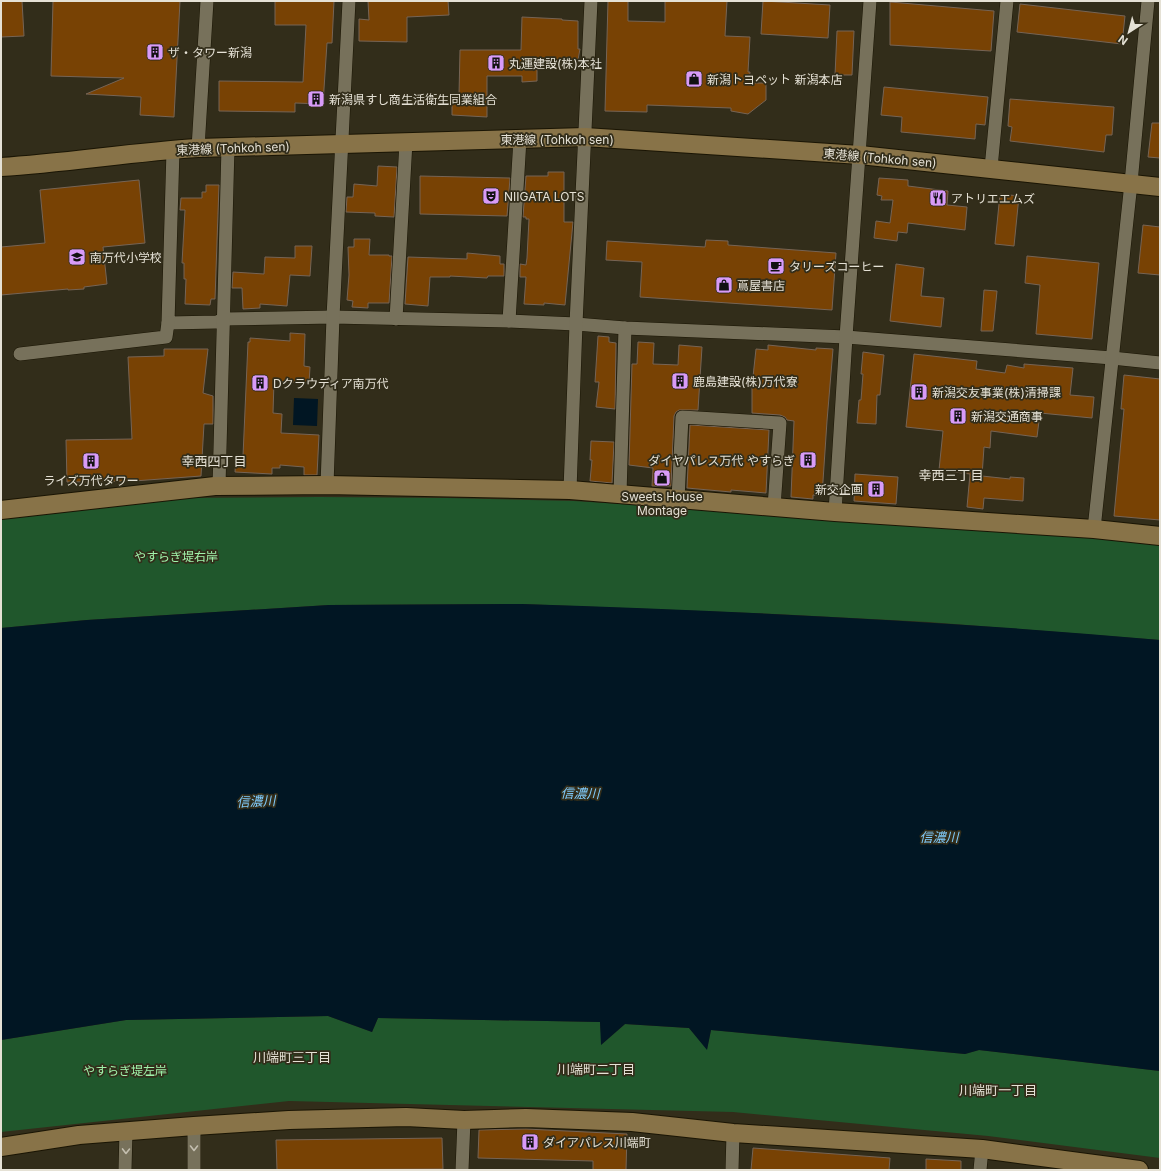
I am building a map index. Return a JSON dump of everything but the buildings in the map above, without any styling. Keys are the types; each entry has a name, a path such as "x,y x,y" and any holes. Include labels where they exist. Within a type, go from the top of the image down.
{"street":[{"path":"198,148 208,1"},
{"path":"327,485 332,317 349,1"},
{"path":"570,490 591,1"},
{"path":"836,512 846,337 870,1"},
{"path":"991,168 1007,1"},
{"path":"1094,529 1131,183 1148,1"},
{"name":"東港線 (Tohkoh sen)","path":"1,167 39,165 198,148 585,137 860,155 1160,187"},
{"path":"509,321 520,139"},
{"path":"396,319 406,142"},
{"path":"219,486 228,147"},
{"path":"20,354 166,337 168,323 173,150"},
{"path":"168,323 217,322 224,319 332,317 509,321 625,328 846,337 1160,363"},
{"path":"620,494 625,328"},
{"path":"678,499 682,417 780,423 774,507"},
{"path":"1,510 219,486 327,485 570,490 836,512 1094,529 1160,536"},
{"path":"1,1147 79,1135 289,1120 406,1117 464,1120 526,1118 632,1122 733,1133 982,1149 1139,1170"},
{"path":"462,1170 464,1120"},
{"path":"194,1126 194,1170"},
{"path":"125,1170 126,1131"},
{"path":"732,1170 733,1133"},
{"path":"980,1170 982,1149"}],"green space":[{"name":"やすらぎ堤右岸","path":"319,497 574,501 1160,538 1160,640 928,622 775,614 522,604 329,605 87,620 1,628 1,519 117,503 171,498"},
{"name":"やすらぎ堤左岸","path":"328,1016 372,1032 378,1018 600,1022 602,1044 625,1024 689,1028 707,1049 711,1030 965,1054 979,1050 1160,1071 1160,1158 988,1136 733,1112 289,1101 1,1132 1,1040 126,1020"}],"water":[{"path":"294,398 318,399 317,426 293,425"},
{"name":"信濃川","path":"522,604 682,610 921,622 1160,640 1160,1071 979,1050 965,1054 711,1030 707,1050 689,1028 625,1024 601,1045 600,1022 378,1018 372,1032 328,1016 126,1020 1,1040 1,628 87,620 329,605"}],"place":[{"name":"ザ・タワー新潟","path":"155,52"},
{"name":"丸運建設(株)本社","path":"496,63"},
{"name":"新潟トヨペット 新潟本店","path":"694,79"},
{"name":"新潟県すし商生活衛生同業組合","path":"316,99"},
{"name":"NIIGATA LOTS","path":"491,196"},
{"name":"アトリエエムズ","path":"938,198"},
{"name":"南万代小学校","path":"77,257"},
{"name":"タリーズコーヒー","path":"776,266"},
{"name":"蔦屋書店","path":"724,285"},
{"name":"鹿島建設(株)万代寮","path":"680,381"},
{"name":"Dクラウディア南万代","path":"260,383"},
{"name":"新潟交友事業(株)清掃課","path":"919,392"},
{"name":"新潟交通商事","path":"958,416"},
{"name":"ダイヤパレス万代 やすらぎ","path":"808,460"},
{"name":"ライズ万代タワー","path":"91,461"},
{"name":"Sweets House Montage","path":"662,478"},
{"name":"新交企画","path":"876,489"},
{"name":"ダイアパレス川端町","path":"530,1142"}],"district":[{"name":"幸西四丁目","path":"214,461"},
{"name":"幸西三丁目","path":"951,475"},
{"name":"川端町三丁目","path":"292,1057"},
{"name":"川端町二丁目","path":"596,1069"},
{"name":"川端町一丁目","path":"998,1090"}]}
